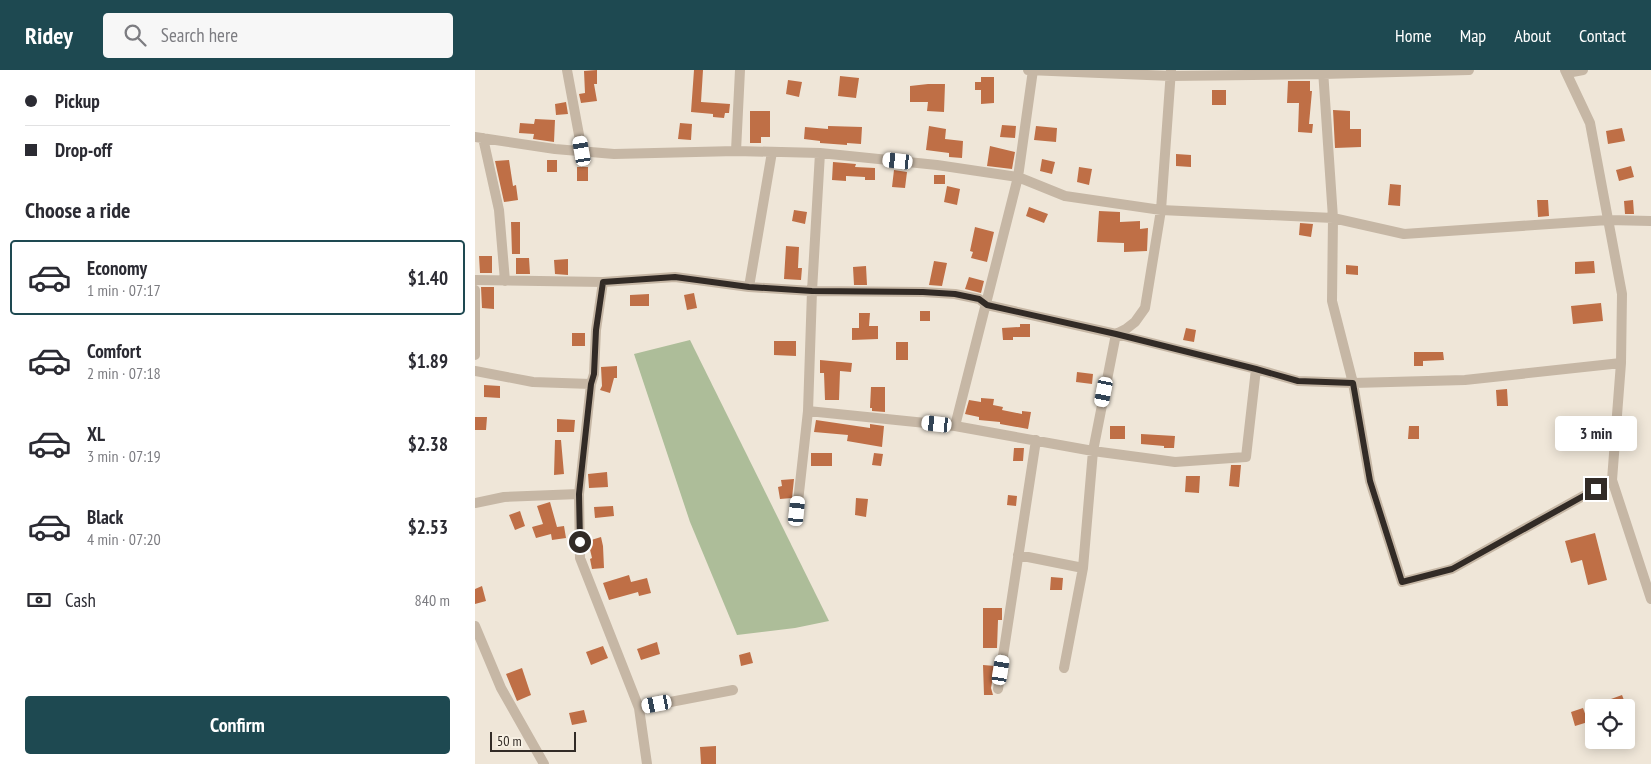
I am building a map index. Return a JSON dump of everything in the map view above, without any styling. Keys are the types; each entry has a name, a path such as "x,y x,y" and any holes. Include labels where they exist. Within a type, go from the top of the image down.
{"street":[{"path":"567,70 582,151"},
{"path":"736,151 739,70"},
{"path":"955,426 1018,177 1031,70 1171,73 1469,70"},
{"path":"1583,70 1566,72 1590,123 1622,294 1621,363 1612,480 1651,599"},
{"path":"1323,72 1333,218 1332,301 1353,383 1370,481 1402,582 1452,569 1612,480"},
{"path":"1116,334 1135,322 1145,308 1161,210 1171,73"},
{"path":"505,281 499,210 479,138 555,149 614,154 736,151 820,153 937,165 1018,177 1065,196 1161,210 1333,218 1405,234 1608,220 1651,221"},
{"path":"749,287 771,152"},
{"path":"797,511 808,411 812,291 820,153"},
{"path":"475,280 603,282 675,277 749,287 812,291 955,294 979,299 987,305 1116,334 1298,381 1353,383 1465,380 1621,363"},
{"path":"603,282 596,330 594,374 591,384 579,494 580,558 639,708 647,764"},
{"path":"475,290 475,355"},
{"path":"1064,668 1083,568 1093,451 1116,334"},
{"path":"808,411 955,426 1093,451 1175,462 1247,457 1256,369"},
{"path":"475,371 533,382 591,384"},
{"path":"998,689 1035,440"},
{"path":"475,502 504,497 579,494"},
{"path":"1018,555 1083,568"},
{"path":"475,626 501,688 544,764"},
{"path":"639,708 733,690"}],"green space":[{"path":"690,340 829,621 795,628 737,635 690,522 634,354"}],"building":[{"path":"597,70 597,84 594,84 597,101 581,103 579,94 585,93 584,71"},
{"path":"694,70 703,70 701,102 730,104 729,113 725,113 724,118 713,117 713,114 691,112"},
{"path":"840,76 859,78 856,98 838,96"},
{"path":"981,77 994,77 994,103 981,104 981,90 975,90 975,82 981,82"},
{"path":"788,80 802,82 799,97 786,94"},
{"path":"1288,81 1310,81 1310,91 1312,91 1309,124 1313,124 1312,133 1298,132 1299,103 1287,103"},
{"path":"945,84 944,112 927,111 928,102 910,102 910,86"},
{"path":"1212,90 1226,90 1226,105 1212,105"},
{"path":"566,102 568,114 556,115 555,104"},
{"path":"1333,110 1350,111 1350,129 1361,129 1361,147 1335,148"},
{"path":"750,111 770,111 770,137 761,137 761,143 750,143"},
{"path":"535,119 555,120 554,142 533,139 534,134 519,133 520,123 534,124"},
{"path":"680,123 692,124 691,140 678,139"},
{"path":"1002,125 1016,126 1015,138 1000,137"},
{"path":"828,126 862,127 861,144 820,143 820,141 804,139 805,127 828,129"},
{"path":"929,126 946,129 945,139 963,141 962,158 949,157 949,153 926,150"},
{"path":"1036,126 1057,128 1056,142 1034,140"},
{"path":"1622,128 1625,141 1608,144 1606,131"},
{"path":"990,146 1015,152 1012,169 987,166"},
{"path":"1176,154 1191,155 1191,167 1176,166"},
{"path":"1042,159 1055,162 1052,174 1040,171"},
{"path":"509,160 513,186 516,185 518,200 504,202 495,161"},
{"path":"547,160 557,160 557,172 547,172"},
{"path":"833,162 856,164 855,167 875,168 875,180 865,180 865,177 846,176 846,181 832,180"},
{"path":"1631,166 1634,177 1619,181 1616,170"},
{"path":"577,167 588,167 588,181 577,181"},
{"path":"1079,167 1092,169 1089,185 1077,182"},
{"path":"894,170 907,172 905,188 892,187"},
{"path":"934,175 945,175 945,184 934,184"},
{"path":"1390,184 1401,185 1400,206 1388,205"},
{"path":"947,186 960,189 957,205 944,202"},
{"path":"1537,200 1548,200 1549,216 1538,217"},
{"path":"1633,200 1634,214 1625,214 1624,201"},
{"path":"1029,207 1048,214 1044,223 1026,216"},
{"path":"794,210 807,212 805,224 792,221"},
{"path":"1099,211 1120,212 1120,222 1140,221 1140,229 1148,228 1147,251 1124,252 1124,243 1097,242"},
{"path":"511,222 520,222 520,254 512,254"},
{"path":"1300,223 1313,224 1311,237 1299,235"},
{"path":"975,227 994,232 987,262 971,258 973,252 970,251"},
{"path":"786,246 799,247 798,268 802,268 801,280 784,279"},
{"path":"479,256 492,256 492,273 480,273"},
{"path":"516,258 529,258 530,274 516,274"},
{"path":"568,259 568,275 555,274 554,260"},
{"path":"934,261 947,263 942,286 929,285"},
{"path":"1594,261 1595,273 1575,274 1575,262"},
{"path":"1346,265 1358,266 1358,275 1346,274"},
{"path":"866,266 867,285 854,285 853,267"},
{"path":"969,277 984,281 981,293 965,289"},
{"path":"481,287 494,287 494,309 482,308"},
{"path":"694,293 697,308 687,310 684,295"},
{"path":"649,294 649,306 630,306 630,295"},
{"path":"1601,303 1603,321 1573,324 1571,306"},
{"path":"920,311 930,311 930,321 920,321"},
{"path":"859,313 870,313 869,326 878,326 878,339 852,340 852,328 859,328"},
{"path":"1020,324 1030,324 1030,337 1013,337 1013,340 1003,340 1002,328 1020,327"},
{"path":"1186,328 1196,330 1194,342 1183,340"},
{"path":"572,333 585,333 585,346 572,346"},
{"path":"774,341 796,341 796,356 774,355"},
{"path":"896,342 908,342 908,360 896,360"},
{"path":"1414,352 1443,352 1444,360 1423,361 1423,366 1414,366"},
{"path":"820,360 852,363 851,372 840,371 839,400 825,400 824,373 820,373"},
{"path":"617,366 617,378 614,378 610,393 600,390 602,386 601,367"},
{"path":"1077,372 1093,374 1092,384 1076,382"},
{"path":"484,385 500,386 500,398 484,397"},
{"path":"871,387 885,387 885,412 872,411 872,408 870,408"},
{"path":"1507,389 1508,406 1497,406 1496,390"},
{"path":"981,398 994,399 993,405 1003,407 1002,410 1022,414 1022,411 1031,412 1028,429 1000,424 1000,422 979,420 979,417 965,414 969,400 981,402"},
{"path":"475,417 487,417 486,430 475,430"},
{"path":"557,419 575,420 574,432 557,432"},
{"path":"816,420 870,428 870,424 884,426 882,447 847,441 848,435 814,432"},
{"path":"1110,426 1125,426 1125,439 1110,439"},
{"path":"1409,426 1419,426 1419,439 1408,439"},
{"path":"1141,434 1175,436 1174,448 1141,444"},
{"path":"555,440 561,440 564,474 554,475"},
{"path":"1014,448 1024,448 1023,461 1013,461"},
{"path":"811,453 832,453 832,466 811,466"},
{"path":"874,453 883,454 881,466 872,465"},
{"path":"1231,465 1241,465 1239,487 1229,486"},
{"path":"607,472 608,487 589,488 588,474"},
{"path":"1186,476 1200,476 1199,493 1185,492"},
{"path":"794,479 792,498 780,499 778,487 782,486 781,480"},
{"path":"1008,495 1017,496 1016,506 1007,505"},
{"path":"856,498 868,499 866,517 855,515"},
{"path":"550,502 557,527 564,526 566,538 552,540 551,534 536,538 532,527 543,524 537,506"},
{"path":"613,506 614,516 595,518 594,507"},
{"path":"520,511 525,526 515,530 509,515"},
{"path":"1595,533 1607,580 1588,585 1582,560 1571,563 1565,541"},
{"path":"601,537 604,568 592,569 590,559 592,558 588,541"},
{"path":"629,575 631,582 647,578 651,593 639,596 638,592 609,600 603,583"},
{"path":"1051,577 1063,578 1062,590 1050,590"},
{"path":"482,586 486,601 475,604 475,589"},
{"path":"983,608 1002,608 1002,620 998,620 997,648 983,648"},
{"path":"657,642 660,654 641,660 637,649"},
{"path":"603,646 608,658 591,665 586,652"},
{"path":"750,652 753,663 741,666 739,655"},
{"path":"983,665 995,666 991,688 993,695 984,695"},
{"path":"522,668 531,695 517,701 506,674"},
{"path":"1622,695 1624,699 1611,699"},
{"path":"1583,708 1585,723 1575,726 1571,712"},
{"path":"584,710 587,722 572,725 569,713"},
{"path":"716,746 716,764 701,764 700,747"}],"route":[{"path":"580,542 579,494 591,384 594,374 596,330 603,282 675,277 749,287 812,291 955,294 979,299 987,305 1116,334 1298,381 1353,383 1370,481 1402,582 1452,569 1596,489"}]}
